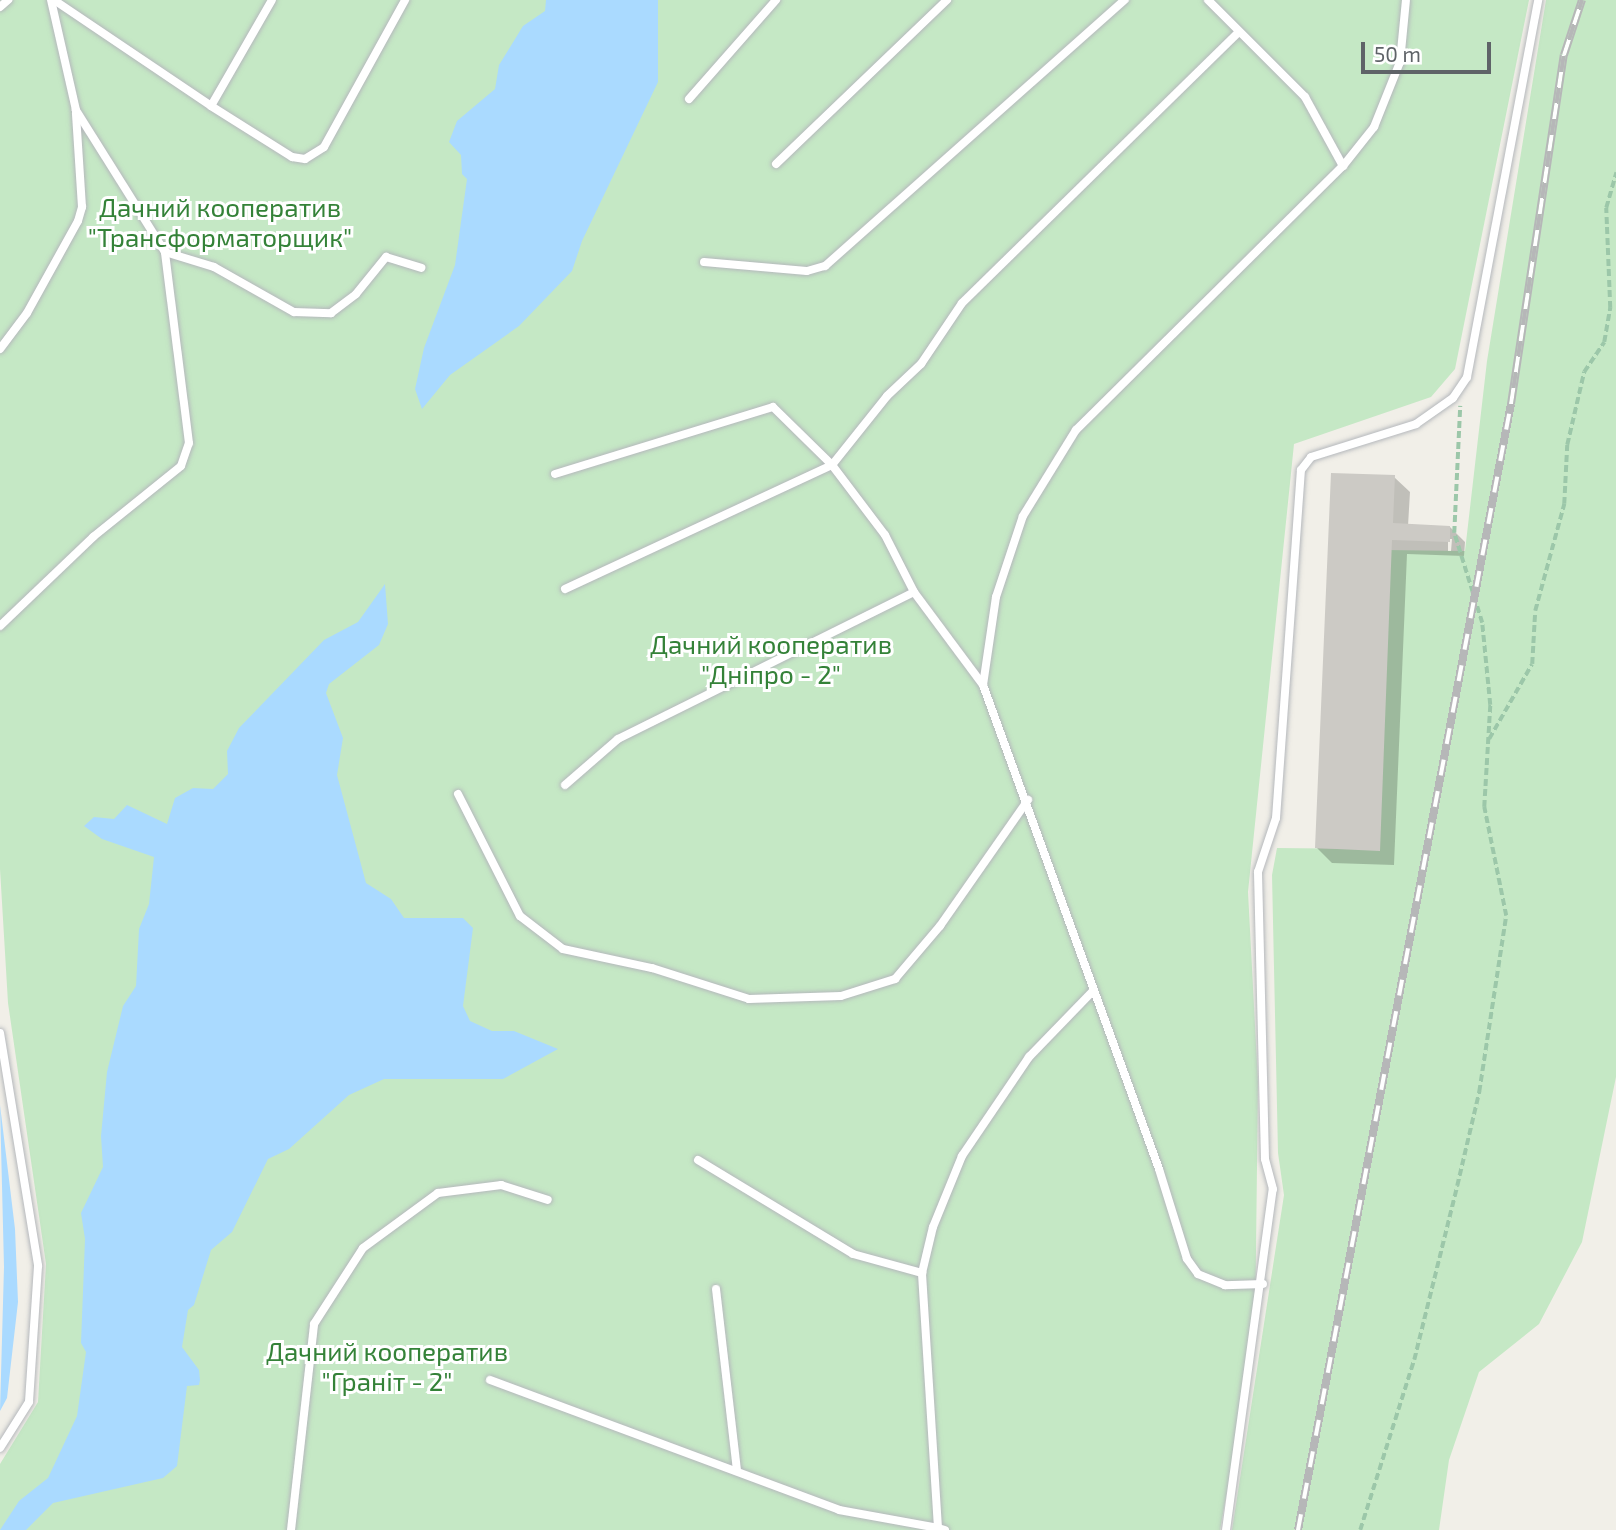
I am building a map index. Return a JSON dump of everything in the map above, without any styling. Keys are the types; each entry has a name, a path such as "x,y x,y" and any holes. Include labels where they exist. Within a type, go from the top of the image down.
{"lane":[{"path":"0,7 8,0"},
{"path":"53,0 292,157 314,155 324,147 405,0"},
{"path":"0,349 27,313 78,221 82,207 76,110 53,0"},
{"path":"211,106 272,0"},
{"path":"689,99 776,0"},
{"path":"776,164 947,0"},
{"path":"704,262 807,271 825,266 1125,0"},
{"path":"1208,0 1237,34 1305,97 1343,166"},
{"path":"983,685 996,597 1023,516 1076,430 1343,166 1389,97 1400,62 1405,4 1397,0"},
{"path":"1226,1530 1263,1284 1273,1189 1265,1159 1258,872 1276,818 1301,470 1311,457 1416,424 1453,398 1467,377 1538,0"},
{"path":"565,589 832,465 887,396 921,364 978,286 1237,34"},
{"path":"0,626 93,537 181,466 189,443 165,252 76,110"},
{"path":"165,252 214,267 294,312 331,313 356,293 386,257 421,268"},
{"path":"555,474 773,407 832,465 885,536 914,592 983,685 1028,800 1093,991 1159,1169 1187,1259 1198,1274 1225,1285 1263,1284"},
{"path":"565,785 618,739 914,592"},
{"path":"458,793 520,916 563,949 652,968 749,999 841,996 895,979 940,926 1028,800"},
{"path":"490,1380 839,1510 941,1529 922,1273 933,1227 962,1156 1029,1057 1093,991"},
{"path":"0,1033 38,1266 29,1402 0,1448"},
{"path":"698,1160 853,1254 922,1273"},
{"path":"291,1530 314,1324 363,1248 438,1193 501,1185 548,1200"},
{"path":"716,1289 737,1471"}],"path":[{"path":"1488,741 1532,664 1535,611 1564,504 1567,445 1584,372 1604,342 1610,308 1606,208 1616,172"},
{"path":"1360,1530 1414,1360 1483,1065 1506,916 1484,807 1490,705 1482,624 1454,533 1462,401"}],"green space":[{"path":"0,0 1529,0 1455,369 1431,397 1294,444 1248,892 1258,1082 1255,1336 1220,1530 0,1530 0,1464 38,1402 46,1264 8,1003 0,869"},
{"path":"1546,0 1616,0 1616,1077 1582,1242 1539,1324 1479,1372 1449,1460 1439,1530 1232,1530 1284,1195 1278,1153 1272,875 1277,848 1373,849 1385,550 1465,551 1487,361"}],"water":[{"path":"546,0 658,0 658,82 582,241 572,271 519,326 450,375 422,409 415,389 424,348 455,265 467,179 462,174 461,155 449,142 457,121 495,89 499,65 523,26 545,11"},
{"path":"385,584 388,624 379,645 329,684 326,693 343,738 337,775 366,883 391,899 404,918 463,918 473,928 463,1006 470,1021 492,1031 514,1031 558,1049 503,1079 384,1079 349,1095 289,1149 268,1159 232,1232 211,1250 194,1305 188,1310 182,1347 199,1370 200,1380 199,1385 187,1386 177,1466 163,1478 53,1503 26,1530 0,1530 19,1501 48,1478 77,1416 86,1352 81,1343 85,1239 81,1213 103,1167 101,1136 107,1072 123,1006 136,986 139,929 149,904 154,857 102,839 84,826 94,817 114,819 127,805 167,824 175,798 193,788 213,789 228,774 227,751 239,728 324,640 358,622"},
{"path":"0,1105 15,1229 18,1302 7,1398 0,1411 4,1267"}],"building":[{"path":"1331,473 1395,475 1393,523 1450,526 1450,542 1392,540 1380,851 1315,848"}],"railway":[{"path":"1298,1530 1511,404 1564,55 1582,0"}],"park label":[{"name":"Дачний кооператив \"Трансформаторщик\"","path":"220,222"},
{"name":"Дачний кооператив \"Дніпро - 2\"","path":"771,659"},
{"name":"Дачний кооператив \"Граніт - 2\"","path":"387,1366"}]}
